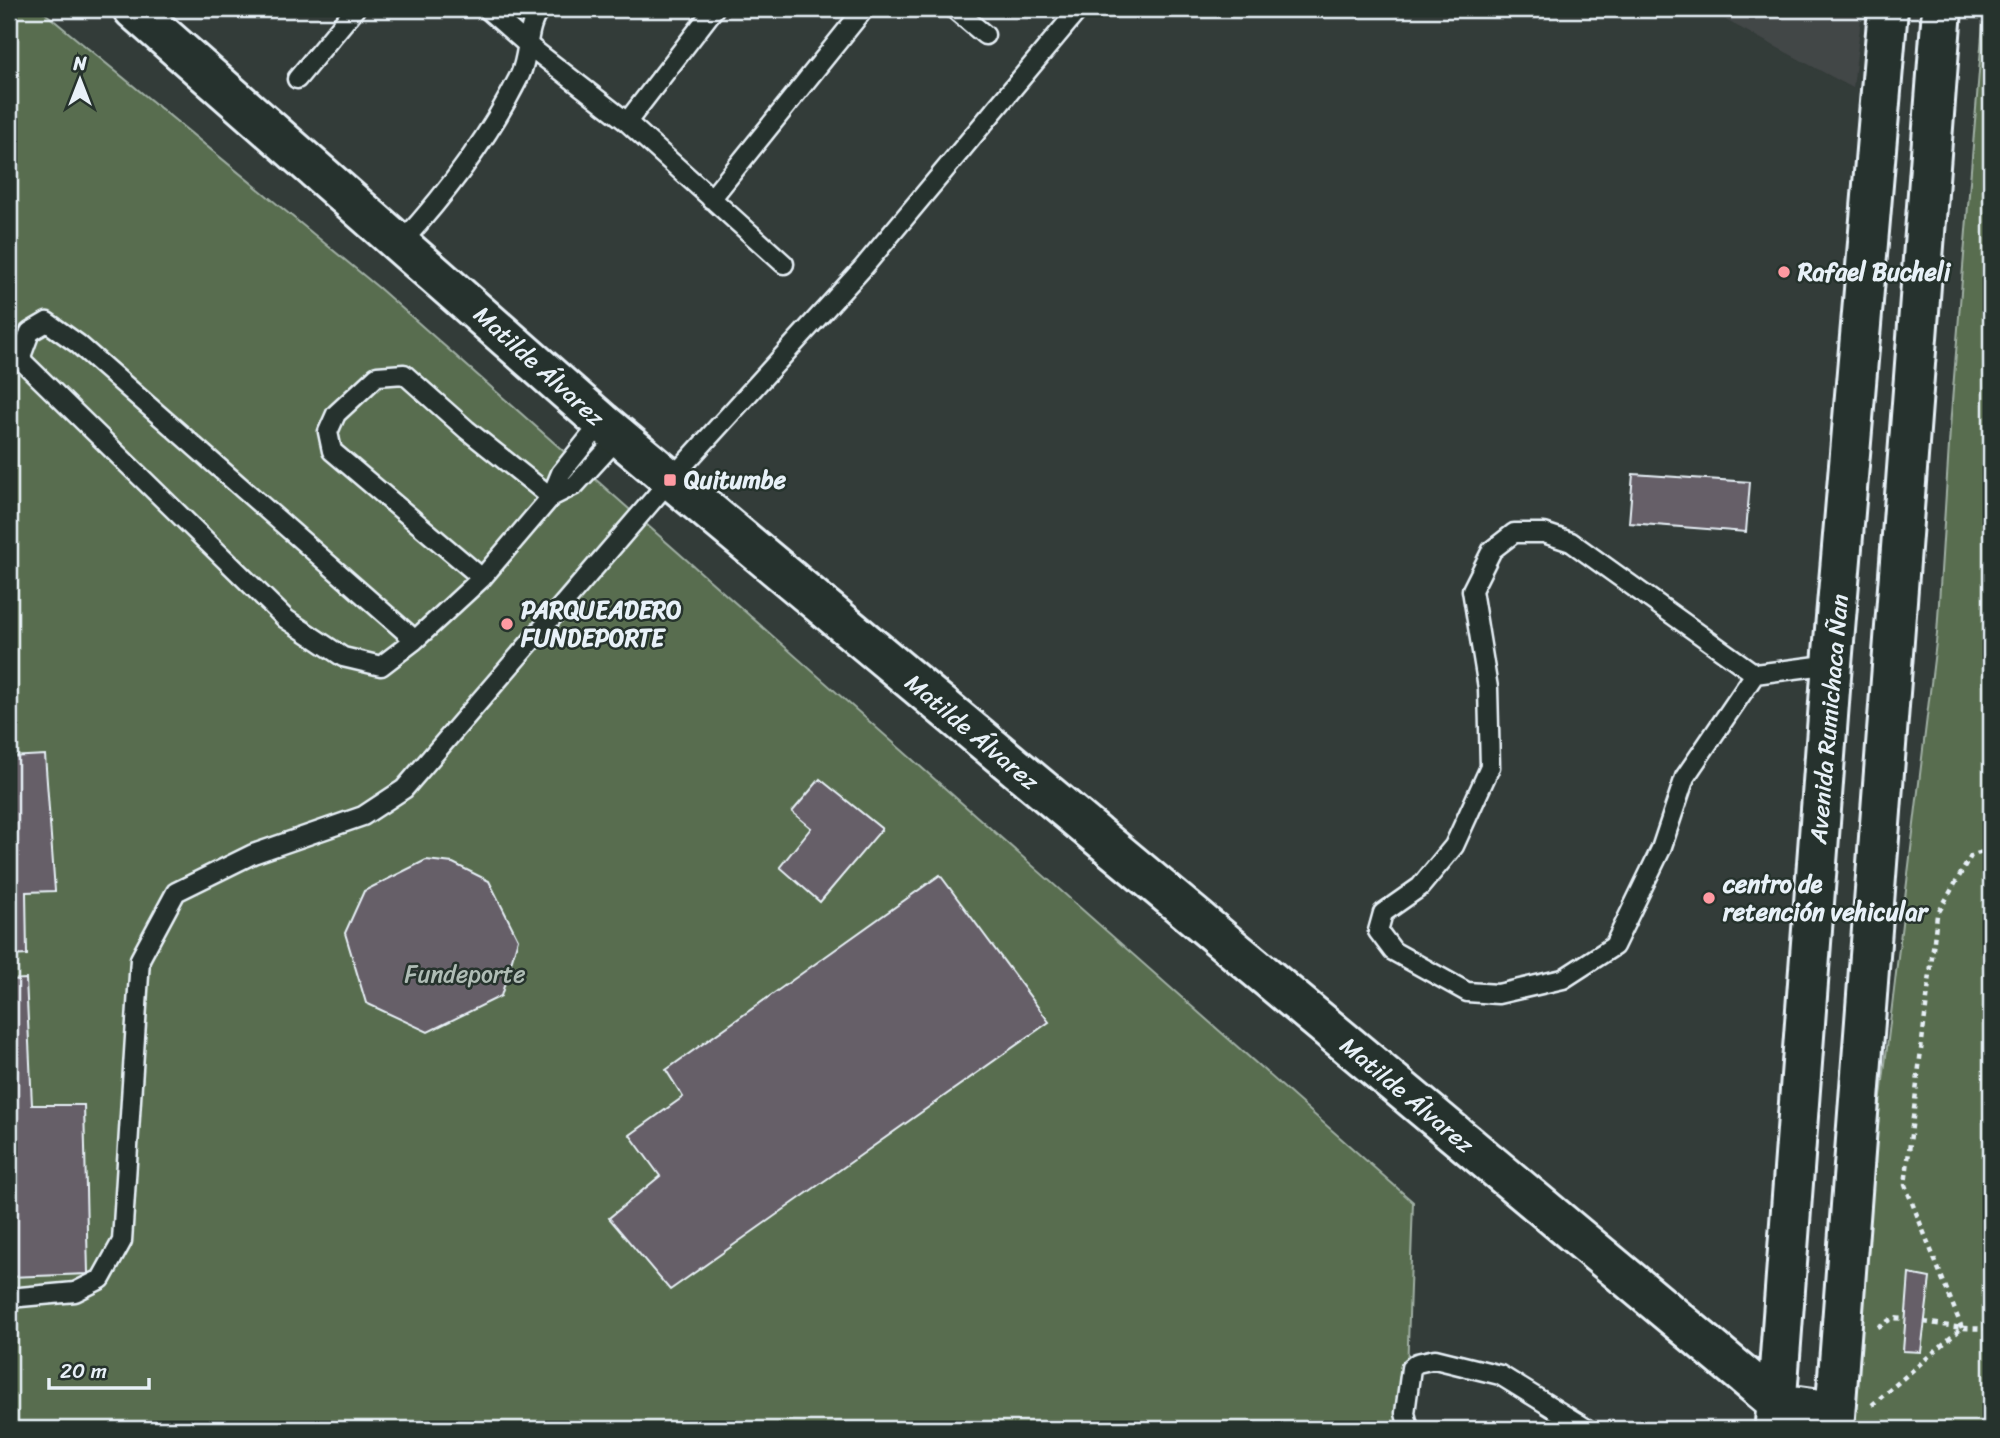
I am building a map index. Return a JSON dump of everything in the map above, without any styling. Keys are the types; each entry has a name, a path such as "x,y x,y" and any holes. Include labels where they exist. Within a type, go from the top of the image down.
{"main road":[{"name":"Matilde Álvarez","path":"133,9 611,430 1776,1416"},
{"name":"Avenida Rumichaca Ñan","path":"1776,1416 1833,664 1888,9"},
{"path":"1776,1416 1845,1416 1894,666 1942,9"},
{"path":"1833,664 1894,666"}],"lane":[{"path":"297,79 355,9"},
{"path":"486,9 627,122 784,264"},
{"path":"401,243 427,214 485,135 522,72 530,26 540,9"},
{"path":"627,122 714,9"},
{"path":"711,199 864,9"},
{"path":"954,9 985,35"},
{"path":"9,1298 75,1292 101,1279 122,1241 140,959 176,892 253,854 363,816 404,789 670,480 862,269 1079,9"},
{"path":"415,640 78,344 47,322 30,332 20,359 286,619 343,657 381,666 415,640 482,578 551,497 561,473 611,430"},
{"path":"482,578 332,451 328,432 336,415 377,376 404,374 467,430 551,497"},
{"path":"1755,674 1685,778 1661,849 1614,946 1563,979 1498,994 1467,992 1393,951 1378,931 1383,913 1420,887 1454,846 1490,767 1488,688 1472,590 1492,550 1514,533 1544,533 1571,542 1755,674 1833,664"},
{"path":"1409,1429 1405,1413 1411,1368 1417,1363 1435,1359 1500,1375 1587,1429"}],"path":[{"path":"1962,1328 1905,1185 1937,915 1971,856 1991,849"},
{"path":"1893,1318 1905,1319"},
{"path":"1924,1322 1991,1329"},
{"path":"1845,1416 1962,1328"}],"shaded area":[{"path":"1705,9 1862,9 1853,88"}],"green space":[{"name":"Fundeporte","path":"9,9 40,9 379,288 1413,1202 1405,1429 9,1429"},
{"path":"1983,23 1991,24 1991,1429 1845,1429 1863,1246 1937,634 1951,414"}],"building":[{"path":"1633,474 1750,482 1746,532 1629,523"},
{"path":"45,755 55,891 26,892 27,955 9,956 9,757"},
{"path":"820,779 882,829 820,902 780,867 811,828 792,812"},
{"path":"426,860 453,863 489,881 518,939 501,996 428,1032 366,1003 345,933 364,891"},
{"path":"940,875 1049,1022 670,1290 609,1218 660,1176 630,1135 683,1097 666,1070"},
{"path":"26,979 32,1105 84,1105 88,1274 9,1277 9,980"},
{"path":"1909,1274 1930,1278 1921,1352 1903,1351"}],"place":[{"name":"Rafael Bucheli","path":"1784,272"},
{"name":"Quitumbe","path":"670,480"},
{"name":"PARQUEADERO FUNDEPORTE","path":"507,624"},
{"name":"centro de retención vehicular","path":"1709,898"}]}
